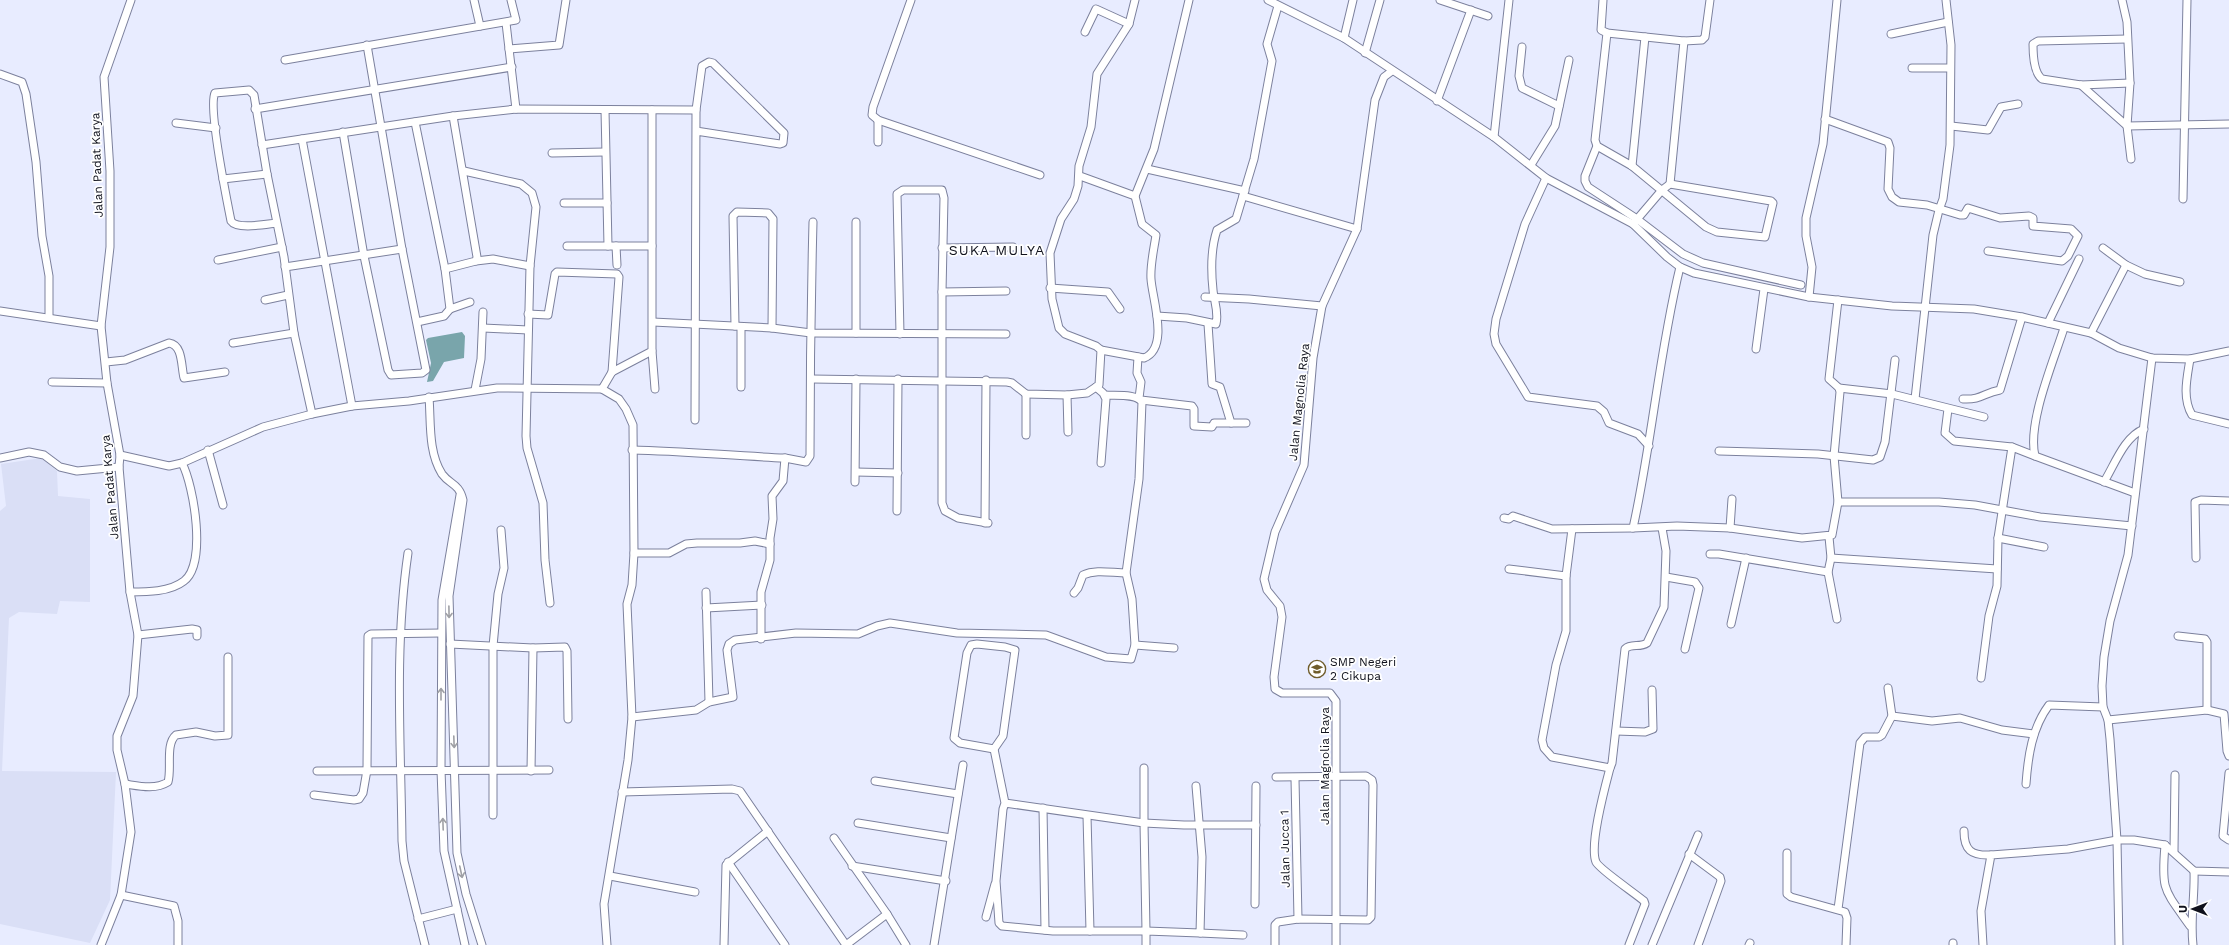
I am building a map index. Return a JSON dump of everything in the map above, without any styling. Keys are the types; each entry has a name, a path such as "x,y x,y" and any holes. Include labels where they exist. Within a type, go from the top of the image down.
{"street":[{"name":"Jalan Padat Karya","path":"101,945 122,895 131,832 125,784 117,750 117,736 133,696 138,635 130,592 119,467 120,455 107,383 106,362 101,326 110,247 110,171 104,77 131,0"},
{"path":"474,0 480,26"},
{"path":"285,60 480,26 506,23 516,20 511,0"},
{"path":"509,49 559,45 561,42 566,0"},
{"path":"911,0 872,107 872,115 878,120 1040,175"},
{"path":"1135,0 1129,24 1097,74 1091,127 1079,166 1080,176 1074,199 1061,219 1050,252 1050,288 1061,331 1101,350 1138,357 1148,356 1152,351 1158,333 1151,277 1156,235 1142,224 1135,196 1154,149 1189,0"},
{"path":"1268,0 1344,38 1437,101 1494,137 1546,178 1635,221 1667,257 1680,267 1708,277 1809,297 1892,306 1927,306 1974,309 2022,317 2064,328 2091,333 2119,348 2152,358 2190,359 2229,350"},
{"path":"1344,38 1354,0"},
{"path":"1365,53 1380,0"},
{"path":"1440,0 1488,16"},
{"path":"1494,137 1509,0"},
{"path":"1603,0 1601,30 1606,33 1684,41 1704,39 1710,0"},
{"path":"1809,297 1812,268 1806,236 1806,218 1823,144 1837,0"},
{"path":"1915,400 1927,306 1934,234 1943,199 1951,126 1951,45 1946,0"},
{"path":"2122,0 2127,22 2130,83 2127,126 2131,159"},
{"path":"2183,199 2187,0"},
{"path":"1157,316 1187,318 1215,325 1212,256 1216,232 1236,219 1254,158 1272,61 1267,44 1278,6"},
{"path":"1084,32 1096,10 1129,24"},
{"path":"1437,101 1471,10"},
{"path":"1891,34 1948,22"},
{"path":"506,23 516,109"},
{"path":"1606,33 1595,140 1597,146 1585,176 1585,181 1588,187 1683,254 1702,263 1801,285"},
{"path":"1632,166 1645,37"},
{"path":"2127,39 2038,41 2035,43 2033,49 2038,77 2047,81 2081,85 2130,83"},
{"path":"1670,184 1684,41"},
{"path":"343,132 364,256 387,366 391,375 422,373 426,370 402,248 367,45"},
{"path":"1522,47 1519,76 1522,88 1559,106"},
{"path":"1530,165 1555,126 1568,60"},
{"path":"695,420 697,323 696,131 696,110 700,69 706,63 713,63 784,133 785,139 780,144 696,131"},
{"path":"256,109 512,67"},
{"path":"1912,68 1950,68"},
{"name":"Jalan Magnolia Raya","path":"1336,945 1336,701 1333,694 1325,692 1282,693 1275,689 1274,677 1282,617 1280,606 1268,590 1264,579 1275,532 1304,466 1313,358 1322,306 1357,229 1375,100 1384,77 1392,71"},
{"path":"0,74 22,82 26,94 36,162 42,236 49,276 49,317"},
{"path":"2081,85 2127,126 2229,124"},
{"path":"277,223 240,226 233,224 223,179 216,128 214,101 215,93 227,91 251,91 254,95 267,174 282,247 294,333 312,414"},
{"path":"1951,126 1988,130 2001,107 2018,104"},
{"path":"262,146 380,126 516,109 696,110"},
{"path":"605,110 608,246"},
{"path":"652,110 652,351 655,389"},
{"path":"453,116 478,254 476,261"},
{"path":"1825,119 1888,142 1890,148 1888,189 1892,197 1899,202 1918,204 1960,216 1964,215 1968,208 2000,218 2028,216 2033,218 2033,226 2071,230 2078,236 2068,256 2062,261 1988,251"},
{"path":"878,120 878,142"},
{"path":"415,122 445,269 450,309"},
{"path":"176,123 216,128"},
{"path":"302,139 352,406"},
{"path":"1597,146 1632,166 1662,190 1711,230 1764,238 1767,235 1773,203 1772,200 1670,184 1662,190 1635,221"},
{"path":"552,153 605,152"},
{"path":"1146,169 1244,193 1357,229"},
{"path":"464,171 521,184 532,193 536,206 530,266 528,314 527,448 543,502 545,560 550,603"},
{"path":"223,179 267,174"},
{"path":"1080,176 1135,196"},
{"path":"1546,178 1525,224 1496,319 1494,334 1496,344 1528,397 1597,406 1604,412 1609,423 1638,434 1649,446"},
{"path":"900,334 898,192 917,190 943,191 943,507 945,511 958,518 986,523 986,380"},
{"path":"564,203 607,203"},
{"path":"741,387 733,216 737,212 768,213 773,219 772,328"},
{"path":"632,450 697,451 720,455 785,458 806,462 809,459 812,379 811,333 813,222"},
{"path":"856,222 856,333"},
{"path":"567,246 652,246"},
{"path":"616,246 617,265"},
{"path":"218,260 282,247"},
{"path":"942,248 1013,247"},
{"path":"285,267 364,256 402,248"},
{"path":"2103,248 2126,265 2146,274 2180,282"},
{"path":"445,269 476,261 493,259 530,266"},
{"path":"2048,323 2079,259"},
{"path":"2091,333 2126,265"},
{"path":"1633,528 1649,446 1672,301 1680,267"},
{"path":"528,314 548,315 555,274 557,272 617,274 619,278 612,372 602,390"},
{"path":"1050,288 1108,292 1120,309"},
{"path":"1756,349 1764,289"},
{"path":"942,292 1006,291"},
{"path":"265,300 288,296"},
{"path":"1205,297 1249,299 1322,306"},
{"path":"1838,300 1829,379 1831,382 1839,388 1892,394 1984,417"},
{"path":"417,322 444,316 450,309 470,302"},
{"path":"0,311 49,317 101,326"},
{"path":"475,390 481,359 483,312"},
{"path":"1963,399 1975,400 1991,391 2000,390 2022,317"},
{"path":"653,322 697,323 772,328 811,333 942,335 1006,334"},
{"path":"1208,324 1212,383 1220,387 1231,422"},
{"path":"483,328 528,330"},
{"path":"2035,456 2034,433 2042,398 2064,328"},
{"path":"233,343 294,333"},
{"path":"106,362 126,360 169,343 175,344 178,348 184,378 225,372"},
{"path":"812,379 986,380 1012,383 1026,394 1067,395 1087,393 1098,385 1101,350"},
{"path":"612,372 652,351"},
{"path":"632,717 696,710 709,702 733,697 727,650 729,644 735,640 796,634 858,634 877,626 890,623 957,633 1046,635 1106,657 1129,660 1132,658 1135,645 1132,599 1126,573 1139,479 1141,382 1136,373 1138,357"},
{"path":"2119,945 2117,840 2108,720 2103,707 2102,686 2104,657 2110,621 2128,555 2152,358"},
{"path":"2190,359 2186,388 2186,403 2192,415 2229,424"},
{"path":"1719,451 1818,454 1873,460 1880,457 1885,442 1895,360"},
{"path":"855,482 856,379"},
{"path":"897,511 898,379"},
{"path":"52,382 107,383"},
{"path":"120,455 169,466 182,463 208,450 263,427 312,414 352,406 409,401 475,390 528,387 602,390 619,398 633,425 634,553 632,585 627,604 632,717 610,876 604,904 607,945"},
{"path":"1096,387 1105,395 1192,406 1194,409 1194,426 1212,428 1214,423 1246,422"},
{"path":"1504,518 1509,519 1513,516 1552,529 1662,528 1677,526 1730,528 1802,538 1829,537 1834,533 1838,502 1834,456 1840,398 1839,388"},
{"path":"1026,394 1026,435"},
{"path":"1067,395 1068,432"},
{"path":"1101,463 1105,420 1105,395"},
{"path":"429,397 433,449 436,462 443,476 461,490 463,500 449,596 457,853 466,894 482,945"},
{"path":"1948,409 1945,433 1948,438 2012,447 2135,493"},
{"path":"2104,482 2129,440 2136,432 2144,429"},
{"path":"1981,678 1989,616 1997,586 1998,538 2012,447"},
{"path":"208,450 223,505"},
{"path":"0,458 30,452 44,455 60,467 77,471 119,467"},
{"path":"761,638 762,588 769,568 773,519 772,496 783,481 785,458"},
{"path":"130,592 173,587 184,582 192,572 195,558 196,528 192,497 182,463"},
{"path":"856,472 898,473"},
{"path":"461,490 442,600 441,770 444,851 466,945"},
{"path":"1730,528 1732,499"},
{"path":"2196,558 2195,502 2201,500 2229,501"},
{"path":"1838,502 1939,502 2003,510 2040,517 2132,526"},
{"path":"1629,945 1645,904 1644,900 1599,866 1595,856 1598,822 1612,763 1625,649 1629,646 1644,645 1647,643 1664,607 1666,551 1662,528"},
{"path":"1572,529 1566,576 1566,631 1556,665 1542,740 1544,748 1552,757 1610,768"},
{"path":"493,815 493,646 498,594 504,568 501,530"},
{"path":"1829,537 1831,558 1828,572 1838,620"},
{"path":"1998,538 2044,547"},
{"path":"634,553 669,553 686,544 740,543 755,541 770,544"},
{"path":"408,553 402,599 401,633 404,861 425,945"},
{"path":"1710,554 1746,558 1828,572"},
{"path":"1731,624 1746,558"},
{"path":"1831,558 1997,569"},
{"path":"1509,569 1566,576"},
{"path":"1074,593 1078,588 1083,575 1093,572 1126,573"},
{"path":"1666,577 1695,582 1698,584 1699,588 1685,649"},
{"path":"706,592 709,702"},
{"path":"706,608 762,605"},
{"path":"138,635 192,629 197,630 197,636"},
{"path":"314,795 359,799 363,793 367,770 367,639 371,634 441,633"},
{"path":"2178,636 2205,639 2207,642 2207,710"},
{"path":"450,644 532,648 563,646 567,649 568,718"},
{"path":"994,749 960,743 954,738 967,653 971,645 977,644 1005,647 1015,650 1003,736 994,749 1005,803 1003,809 996,881 999,923 1002,926 1045,930 1146,931 1243,935"},
{"path":"1135,645 1174,648"},
{"path":"531,771 532,648"},
{"path":"125,784 145,787 162,786 168,782 171,773 171,744 176,735 196,732 215,736 228,735 228,657"},
{"path":"1838,909 1860,743 1865,737 1879,737 1882,735 1892,716 1888,688"},
{"path":"1616,731 1645,732 1653,729 1652,690"},
{"path":"2026,784 2028,760 2034,734 2042,715 2050,705 2103,707"},
{"path":"2108,720 2207,710 2226,714 2227,751 2229,756"},
{"path":"1892,716 1932,721 1960,718 2002,730 2034,734"},
{"path":"934,945 946,881 963,765"},
{"path":"1144,768 1146,945"},
{"path":"317,771 549,770"},
{"path":"2229,773 2223,836 2229,840"},
{"path":"2174,851 2175,775"},
{"path":"1275,945 1275,925 1278,922 1298,919 1368,920 1372,916 1373,785 1372,780 1366,776 1276,777"},
{"name":"Jalan Jucca 1","path":"1294,778 1298,919"},
{"path":"875,781 958,794"},
{"path":"1196,786 1202,857 1200,933"},
{"path":"1255,904 1256,786"},
{"path":"622,792 736,789 740,791 768,830 846,945 887,914"},
{"path":"1005,803 1144,823 1256,825"},
{"path":"1043,808 1045,930"},
{"path":"1087,816 1090,931"},
{"path":"858,823 952,838"},
{"path":"729,945 724,941 724,868 728,862 768,830"},
{"path":"1964,830 1964,841 1967,848 1979,855 2081,848 2117,840 2134,840 2165,844 2194,871 2195,885 2190,926 2193,945"},
{"path":"1652,945 1688,854 1698,835"},
{"path":"834,838 852,866 887,914 906,945"},
{"path":"2165,844 2162,875 2164,886 2190,926"},
{"path":"1787,853 1787,894 1791,897 1845,912 1847,918 1846,945"},
{"path":"1688,854 1720,877 1721,881 1698,945"},
{"path":"1982,945 1980,910 1990,855"},
{"path":"728,862 785,945"},
{"path":"852,866 946,881"},
{"path":"2194,871 2229,872"},
{"path":"610,876 695,892"},
{"path":"986,917 996,881"},
{"path":"454,896 466,894"},
{"path":"122,895 174,906 178,921 178,945"},
{"path":"418,919 457,909"}],"shaded area":[{"path":"462,332 465,336 464,358 444,362 433,381 427,382 431,363 426,340 428,338"},
{"path":"41,458 57,471 58,496 90,499 90,602 60,601 57,614 19,612 9,618 2,771 116,772 110,900 90,943 0,924 0,511 6,506 1,464"}],"place":[{"name":"SMP Negeri 2 Cikupa","path":"1317,669"}],"district":[{"name":"SUKA MULYA","path":"997,250"}]}
